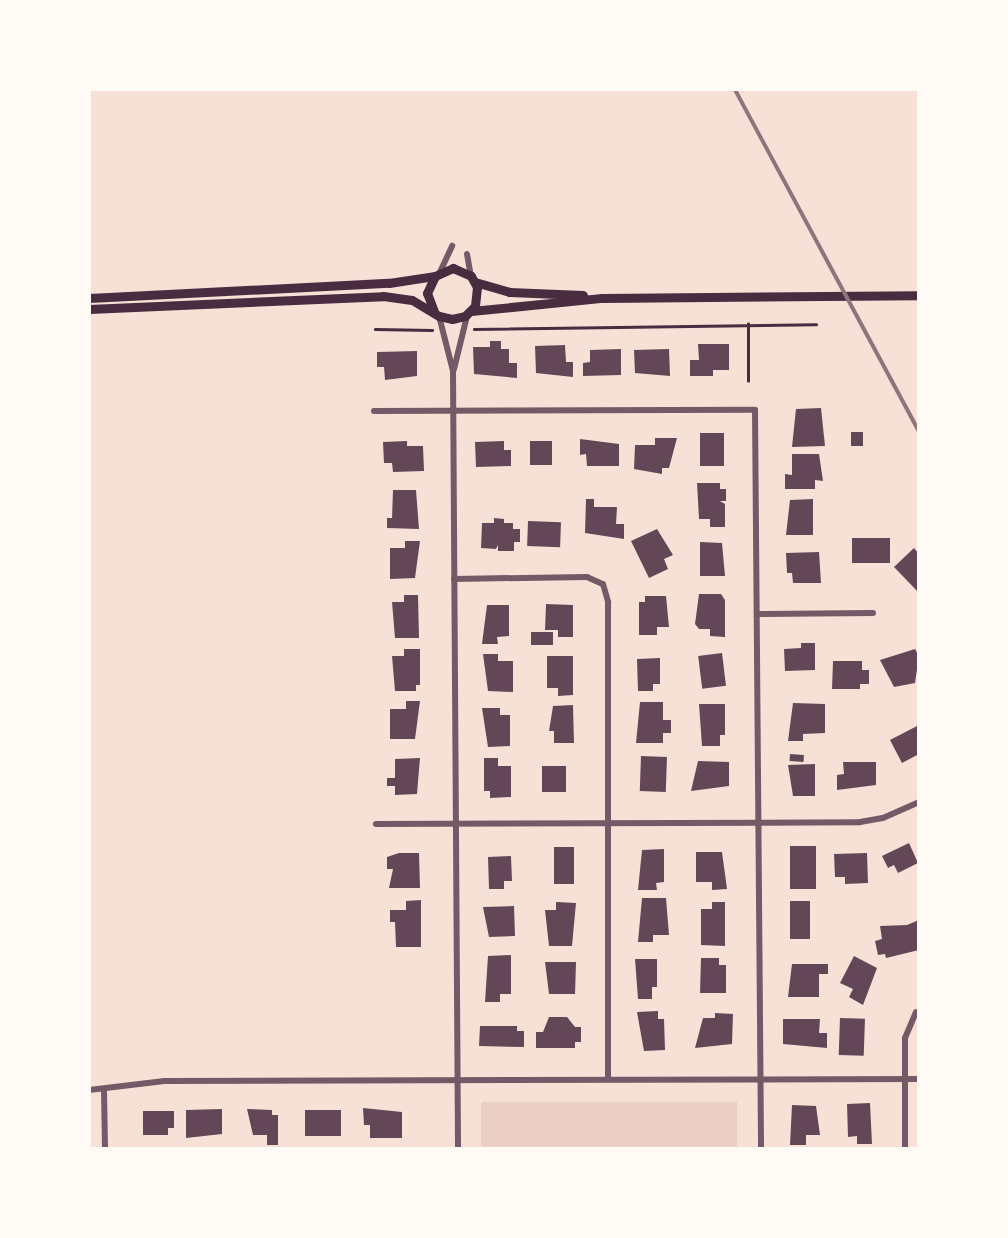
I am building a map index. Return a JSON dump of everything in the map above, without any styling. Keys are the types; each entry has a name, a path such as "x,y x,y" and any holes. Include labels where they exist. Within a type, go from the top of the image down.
{"main road":[{"path":"89,298 389,283 437,274 453,268 473,279 509,292 602,298"},
{"path":"437,274 427,293 437,314"},
{"path":"471,312 478,294 473,279"},
{"path":"89,309 383,296 412,300 452,319 514,303 602,298 919,295"}],"street":[{"path":"437,274 452,246"},
{"path":"467,254 473,279"},
{"path":"458,1149 453,371 460,332 471,312"},
{"path":"437,314 453,371"},
{"path":"374,411 755,410 761,1149"},
{"path":"454,579 587,577 603,584 608,602 608,1078"},
{"path":"758,614 873,613"},
{"path":"376,824 860,822 883,818 919,802"},
{"path":"905,1149 905,1038 916,1012"},
{"path":"89,1090 164,1081 919,1079"},
{"path":"104,1090 105,1149"}],"path":[{"path":"748,324 748,381"},
{"path":"467,339 478,327 816,324"},
{"path":"375,329 429,328 436,336"}],"shaded area":[{"path":"481,1102 737,1102 737,1149 481,1149"}],"building":[{"path":"490,341 501,341 501,349 509,349 509,363 517,363 517,378 474,374 473,347 490,347"},
{"path":"698,344 729,344 729,370 713,370 713,376 690,376 690,360 699,360"},
{"path":"565,345 566,362 573,362 573,377 536,373 535,346"},
{"path":"621,349 621,375 583,376 583,363 590,362 590,350"},
{"path":"669,349 670,376 635,373 634,350"},
{"path":"417,351 417,376 385,380 384,367 377,367 377,352"},
{"path":"821,408 825,446 792,447 796,409"},
{"path":"851,432 863,432 863,446 851,446"},
{"path":"700,433 724,433 724,466 700,466"},
{"path":"655,438 677,438 669,468 662,468 662,474 634,469 635,445 655,445"},
{"path":"580,439 619,444 619,466 587,466 586,454 580,455"},
{"path":"407,441 407,446 423,446 424,471 393,472 392,463 384,463 383,442"},
{"path":"504,441 504,450 511,450 511,466 476,467 475,442"},
{"path":"530,441 552,441 552,465 530,465"},
{"path":"792,454 819,454 823,481 815,480 815,489 785,489 785,474 792,475"},
{"path":"697,483 720,483 720,489 726,489 726,501 720,501 725,504 725,527 710,527 710,519 699,519"},
{"path":"393,490 416,490 419,529 387,528 387,518 392,518"},
{"path":"586,499 594,499 594,507 617,507 616,524 624,524 624,539 585,533"},
{"path":"813,499 813,535 786,535 790,500"},
{"path":"494,518 504,519 504,523 513,523 513,529 520,529 520,542 514,542 514,551 498,551 498,545 496,549 481,548 482,523 494,523"},
{"path":"528,521 561,522 560,547 527,546"},
{"path":"657,529 673,555 664,559 668,569 649,578 631,541"},
{"path":"852,538 890,538 890,563 852,563"},
{"path":"405,541 420,541 415,578 390,579 390,548 405,548"},
{"path":"700,542 722,543 725,576 700,576"},
{"path":"914,548 919,554 919,593 894,567"},
{"path":"819,552 821,583 793,583 792,573 787,573 786,553"},
{"path":"699,594 721,594 725,600 725,637 710,636 710,629 699,629 695,624"},
{"path":"404,595 418,595 419,638 395,638 392,602 404,602"},
{"path":"645,596 666,596 669,627 657,627 657,635 639,635 639,602 645,602"},
{"path":"546,604 573,605 573,637 558,637 558,630 545,630"},
{"path":"487,605 509,605 509,636 497,637 498,644 482,644"},
{"path":"531,632 553,632 553,645 531,645"},
{"path":"801,643 815,643 815,670 785,671 784,649 801,648"},
{"path":"404,649 420,649 420,685 416,685 416,691 395,691 392,656 404,656"},
{"path":"915,649 919,656 915,683 894,687 880,660"},
{"path":"722,653 726,686 702,689 698,656"},
{"path":"483,654 498,654 498,661 513,661 513,692 488,691"},
{"path":"547,656 573,656 573,695 558,696 558,688 547,688"},
{"path":"660,658 660,684 653,684 653,691 638,691 637,659"},
{"path":"833,661 862,661 862,670 869,670 869,684 860,684 860,689 832,689"},
{"path":"406,701 420,701 415,739 390,739 390,709 406,709"},
{"path":"640,702 663,702 663,720 671,720 671,733 663,733 663,743 636,743"},
{"path":"793,703 825,704 825,733 803,734 803,741 788,741"},
{"path":"699,704 725,704 725,735 720,735 720,746 702,746"},
{"path":"573,705 574,743 554,743 554,731 549,731 553,706"},
{"path":"482,708 500,708 500,715 510,715 510,746 488,747"},
{"path":"919,725 919,754 902,763 890,740"},
{"path":"790,754 804,755 803,762 790,761"},
{"path":"641,756 667,757 666,792 640,791"},
{"path":"420,758 417,794 395,795 395,786 387,786 387,778 395,778 395,759"},
{"path":"484,758 498,758 498,766 511,766 511,797 490,798 490,791 484,791"},
{"path":"698,761 729,762 729,786 691,791"},
{"path":"843,762 876,762 876,785 837,790 837,775 844,774"},
{"path":"815,764 815,796 793,796 788,765"},
{"path":"542,766 566,766 566,792 542,792"},
{"path":"909,843 918,863 898,873 894,865 888,868 882,856"},
{"path":"790,846 816,846 816,889 790,889"},
{"path":"554,847 574,847 574,884 554,884"},
{"path":"664,849 664,882 656,883 657,890 638,890 642,850"},
{"path":"696,852 722,852 727,889 712,890 712,882 696,882"},
{"path":"399,853 419,853 420,888 389,888 393,869 387,869 387,857"},
{"path":"867,853 868,883 845,884 845,877 835,877 834,854"},
{"path":"511,856 512,881 504,881 504,889 489,889 488,857"},
{"path":"642,898 666,898 669,935 653,935 653,942 638,942"},
{"path":"421,900 421,947 396,947 395,922 390,922 390,910 406,910 406,901"},
{"path":"790,901 810,901 810,939 790,939"},
{"path":"556,902 576,903 572,946 549,946 545,910 556,910"},
{"path":"712,902 725,902 725,946 701,945 701,909 712,909"},
{"path":"514,906 515,936 489,937 483,907"},
{"path":"919,920 919,950 886,958 885,954 878,955 875,941 882,939 880,926 907,925"},
{"path":"511,955 511,994 500,994 500,1002 485,1002 488,956"},
{"path":"854,956 877,968 863,1005 849,997 853,989 840,983"},
{"path":"701,958 719,958 719,965 726,965 726,993 700,993"},
{"path":"635,959 657,959 657,987 652,987 652,999 638,999"},
{"path":"545,962 576,962 575,994 549,994"},
{"path":"792,964 828,964 828,974 819,974 819,997 788,997"},
{"path":"658,1011 658,1019 664,1019 665,1050 644,1051 637,1012"},
{"path":"715,1013 733,1014 732,1044 695,1048 703,1018 715,1018"},
{"path":"549,1017 567,1017 575,1027 581,1027 581,1042 575,1042 575,1048 536,1048 536,1032 543,1032"},
{"path":"840,1018 865,1019 864,1056 839,1055"},
{"path":"783,1019 820,1019 819,1033 827,1033 827,1048 783,1044"},
{"path":"480,1026 517,1026 517,1031 524,1031 524,1047 479,1046"},
{"path":"870,1103 872,1144 857,1144 857,1136 848,1137 847,1104"},
{"path":"792,1105 816,1106 820,1135 806,1135 806,1145 790,1145"},
{"path":"363,1108 402,1112 402,1138 370,1138 370,1125 364,1125"},
{"path":"222,1109 222,1134 186,1138 186,1110"},
{"path":"247,1109 272,1110 272,1115 278,1115 278,1145 267,1145 267,1135 253,1135"},
{"path":"305,1110 341,1110 341,1136 305,1136"},
{"path":"143,1111 174,1111 174,1128 168,1128 168,1135 143,1135"}],"railway":[{"path":"735,89 919,431"}]}
